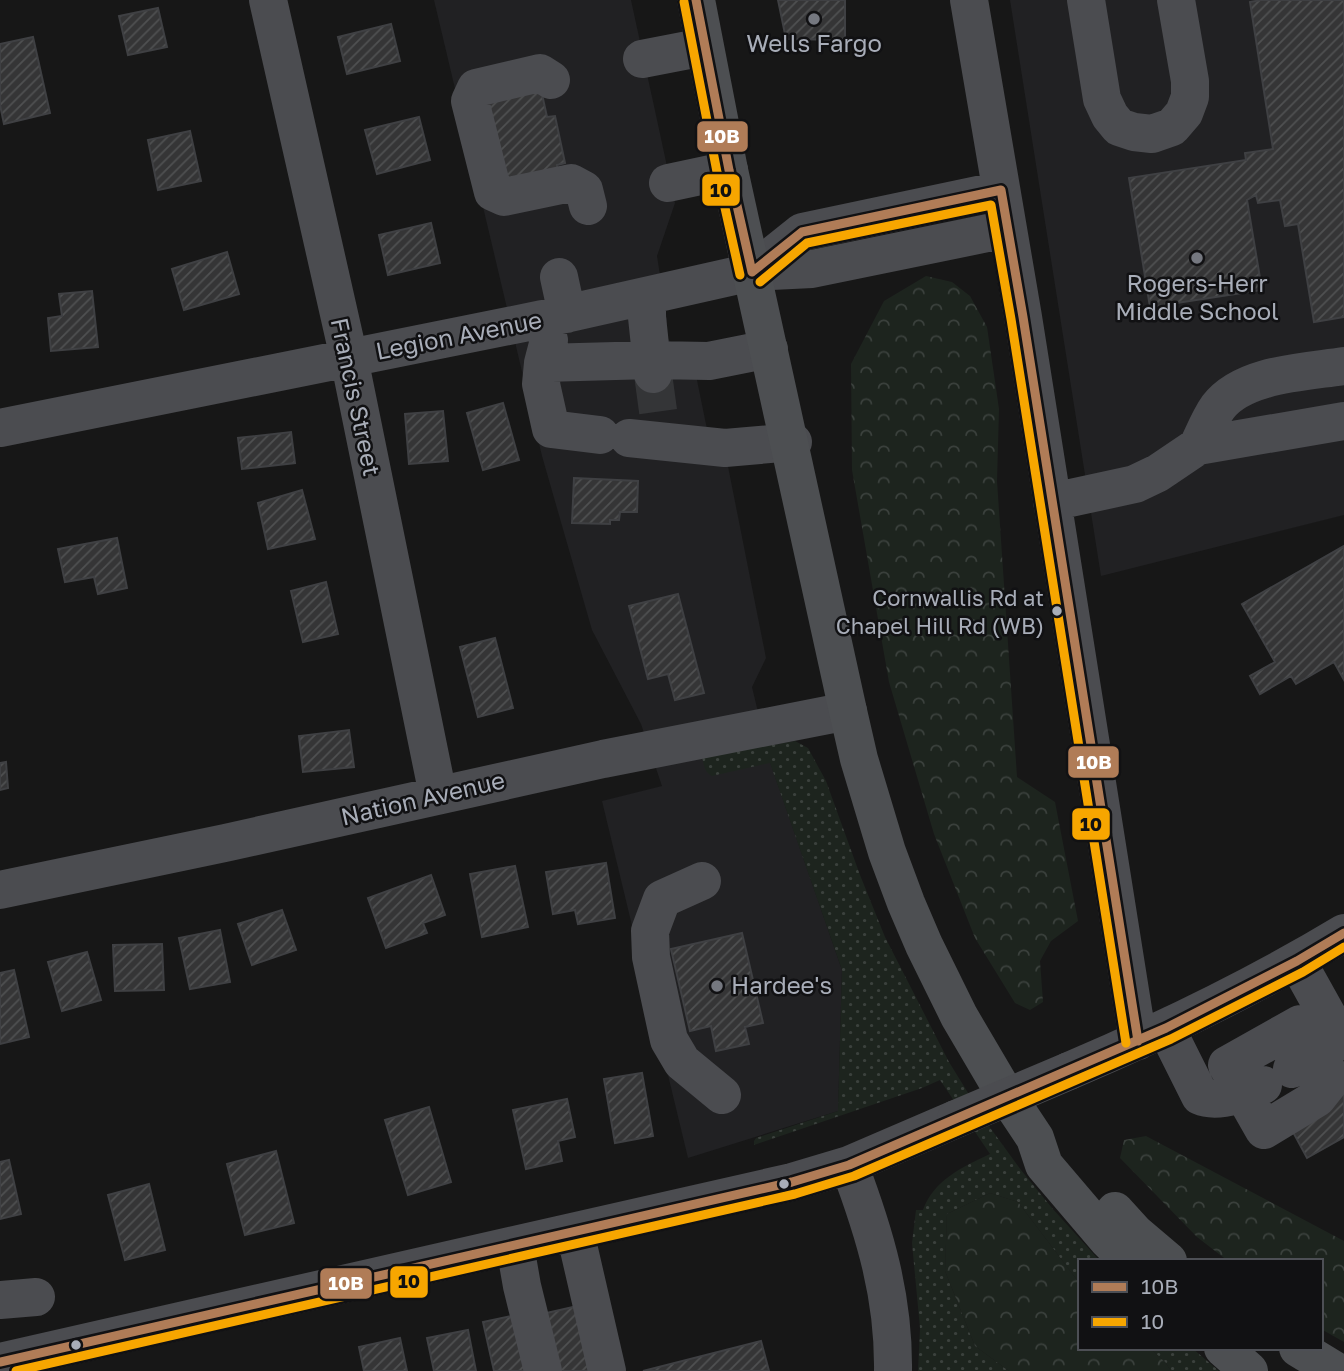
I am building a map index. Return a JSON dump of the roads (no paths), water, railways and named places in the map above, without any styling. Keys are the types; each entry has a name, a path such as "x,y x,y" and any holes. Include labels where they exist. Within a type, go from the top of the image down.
{"main road":[{"path":"696,0 729,170 791,442 848,711 877,825 906,903 959,1016 1035,1138 1044,1165 1107,1240 1127,1259"},
{"path":"1035,1138 1062,1149 1135,1233 1166,1259"},
{"path":"1225,1350 1249,1371"},
{"path":"1301,1350 1336,1371"}],"street":[{"name":"Francis Street","path":"268,0 349,358 438,795"},
{"path":"969,0 1052,502 1152,1034 1200,1096 1207,1099 1280,1075 1341,1040 1297,961"},
{"path":"1086,0 1102,99 1110,116 1119,127 1152,134 1172,127 1184,113 1189,97 1190,81 1176,0"},
{"path":"642,59 704,47"},
{"path":"551,80 540,73 476,88 470,101 493,192 503,197 571,183 583,190 588,206"},
{"path":"668,183 729,170"},
{"name":"Legion Avenue","path":"752,272 802,232 1001,190"},
{"name":"Legion Avenue","path":"0,428 555,316 752,272 812,269 1007,229"},
{"path":"559,277 555,316 543,363 541,384 551,429 638,433 725,448 791,442"},
{"path":"647,296 653,367"},
{"path":"543,363 653,367 709,361 769,349"},
{"path":"1198,446 1218,406 1240,387 1263,379 1344,366"},
{"path":"1052,502 1135,484 1158,473 1198,446 1344,421"},
{"name":"Nation Avenue","path":"0,890 603,759 848,711"},
{"path":"702,881 662,900 650,932 651,957 669,1040 682,1062 722,1095"},
{"path":"0,1362 792,1182 849,1165 1152,1034 1297,961 1344,933"},
{"path":"849,1165 867,1212 887,1287 892,1371"},
{"path":"575,1232 607,1371"},
{"path":"515,1246 543,1371"}],"tunnel":[{"path":"653,374 659,418"}],"place":[{"name":"Wells Fargo","path":"814,19"},
{"name":"Rogers-Herr Middle School","path":"1197,258"},
{"name":"Cornwallis Rd at Chapel Hill Rd (WB)","path":"1057,611"},
{"name":"Hardee's","path":"717,986"}]}
